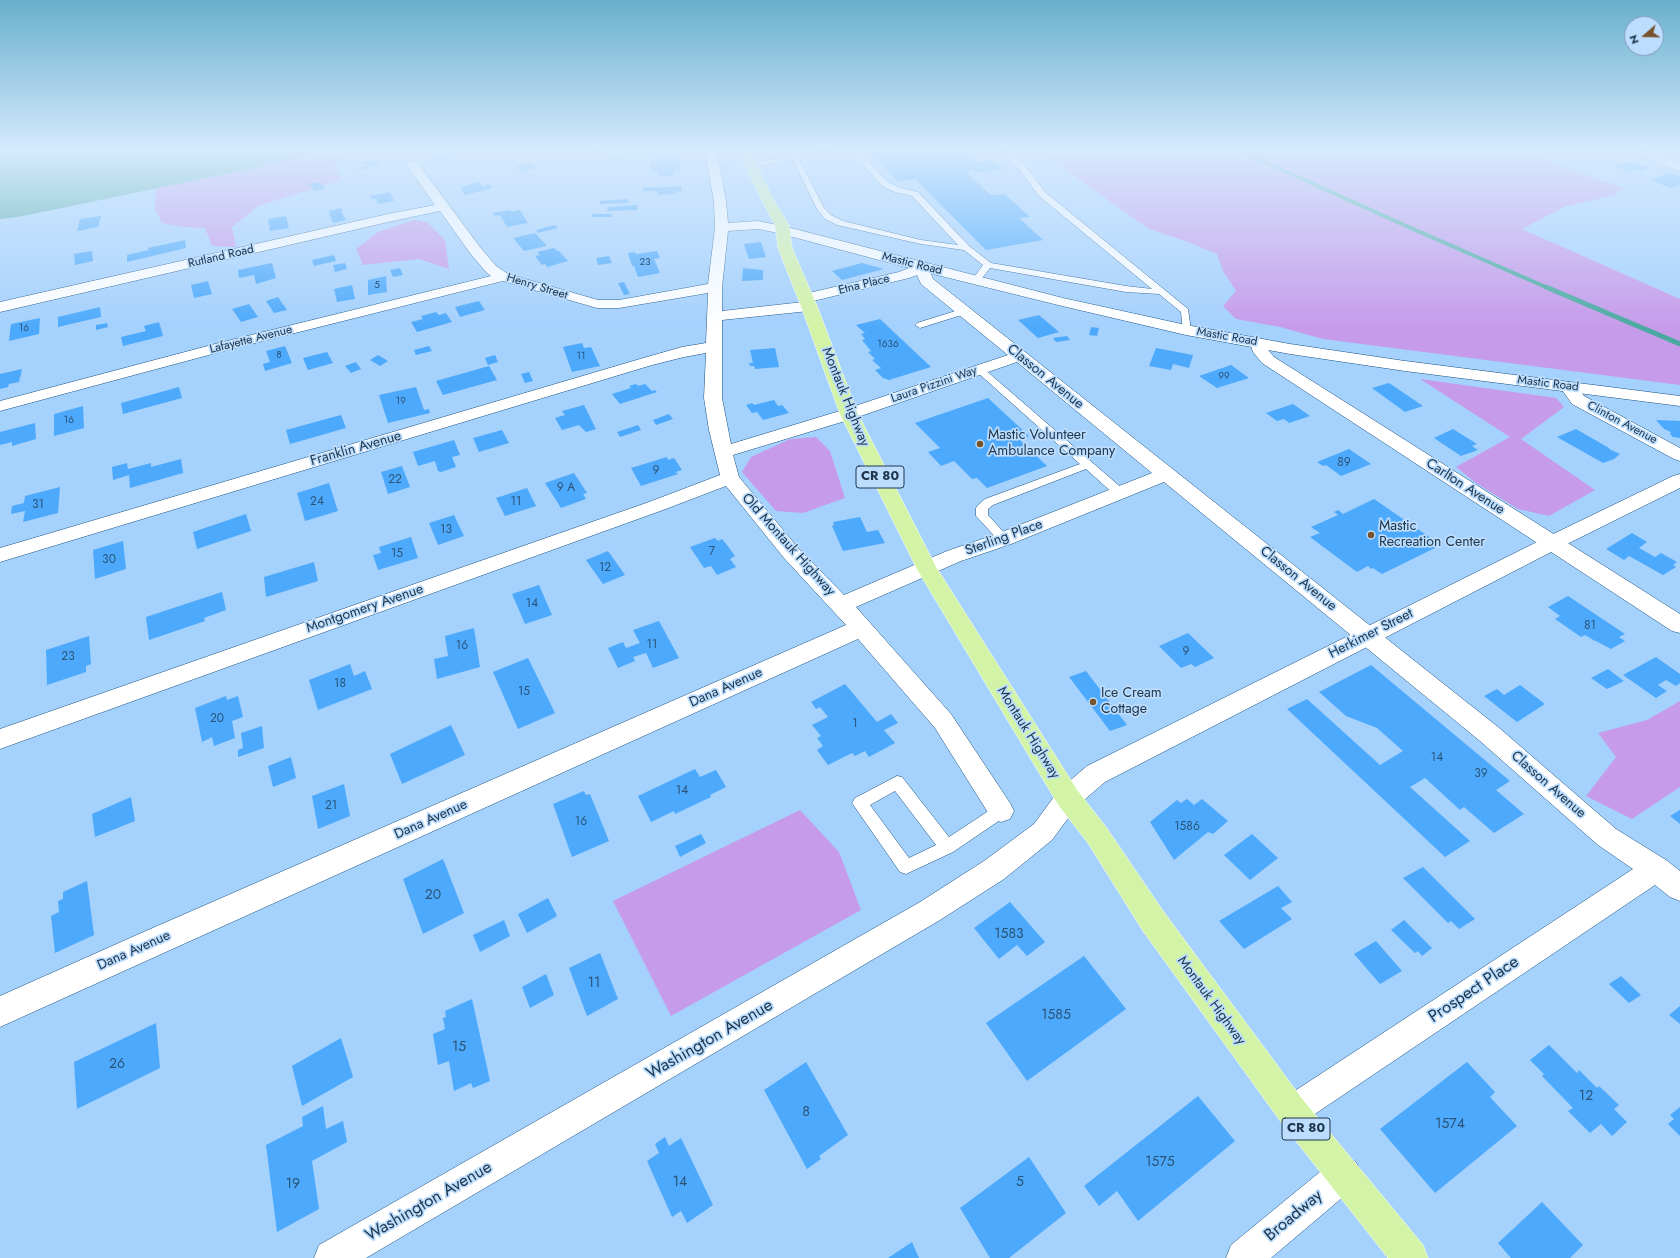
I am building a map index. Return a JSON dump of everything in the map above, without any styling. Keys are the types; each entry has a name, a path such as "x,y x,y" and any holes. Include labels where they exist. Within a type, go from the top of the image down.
{"main road":[{"name":"Montauk Highway","path":"775,211 782,225 785,248 849,414 927,569 1068,798 1096,835 1153,921 1292,1111 1410,1258"}],"street":[{"name":"Rutland Road","path":"0,307 424,211"},
{"name":"Henry Street","path":"446,211 490,269 502,277 597,304 619,304 715,287"},
{"name":"Old Montauk Highway","path":"721,211 722,228 715,287 713,398 730,478 791,553 841,605 943,721 1001,811"},
{"path":"722,228 758,225 783,230"},
{"name":"Mastic Road","path":"783,230 922,267 1100,311 1186,330 1398,365 1680,401"},
{"name":"Etna Place","path":"715,316 807,302 904,275 922,267"},
{"name":"Classon Avenue","path":"922,267 926,281 1489,734 1607,837 1656,869 1680,888"},
{"name":"Lafayette Avenue","path":"0,406 225,346 502,277"},
{"name":"Carlton Avenue","path":"1258,343 1261,352 1268,360 1680,625"},
{"name":"Franklin Avenue","path":"0,555 646,362 682,352 713,347"},
{"name":"Laura Pizzini Way","path":"849,414 1020,356"},
{"name":"Clinton Avenue","path":"1568,387 1578,400 1680,455"},
{"path":"724,452 849,414"},
{"name":"Sterling Place","path":"841,605 954,556 1167,474"},
{"name":"Montgomery Avenue","path":"0,739 633,514 730,478"},
{"name":"Herkimer Street","path":"1068,798 1096,774 1552,543 1680,480"},
{"name":"Dana Avenue","path":"0,1012 149,944 861,628"},
{"name":"Washington Avenue","path":"332,1258 930,911 994,870 1043,832 1068,798"},
{"name":"Prospect Place","path":"1292,1111 1656,869"},
{"name":"Broadway","path":"1244,1258 1344,1174"}],"lane":[{"path":"822,211 828,217 840,223 906,239 966,248"},
{"path":"931,211 966,248 988,265 1126,289 1162,292"},
{"path":"1062,211 1185,311 1186,330"},
{"path":"976,280 988,265"},
{"path":"920,325 965,311"},
{"path":"980,370 1120,493"},
{"path":"1004,538 990,526 982,516 982,508 989,502 1087,465"},
{"path":"947,847 897,782 860,803 906,867 947,847 1001,811"}],"shaded area":[{"path":"0,211 48,211 18,217 0,219"},
{"path":"156,211 252,211 232,227 236,247 212,246 205,228 183,227 162,223"},
{"path":"1123,211 1557,211 1522,229 1680,299 1680,385 1323,339 1280,327 1236,319 1223,306 1236,291 1223,271 1217,254 1191,243 1149,229"},
{"path":"414,220 427,222 445,240 449,269 419,259 363,265 356,249 378,232"},
{"path":"1420,379 1556,398 1564,407 1521,439 1595,490 1549,516 1518,509 1476,483 1456,467 1510,437"},
{"path":"816,437 830,451 845,498 803,513 776,511 742,472 751,457 790,439"},
{"path":"1680,701 1680,787 1632,819 1586,796 1616,757 1598,733 1647,720"},
{"path":"800,810 839,852 861,910 671,1016 613,901"}],"building":[{"path":"329,211 343,211 341,211 346,220 333,223"},
{"path":"506,211 511,212 520,211 528,223 507,227 500,215 495,216 493,213"},
{"path":"947,211 1023,211 1030,217 1019,218 1043,240 986,250"},
{"path":"593,214 613,214 611,217 591,217"},
{"path":"101,216 98,227 77,231 80,219"},
{"path":"286,216 289,228 270,231 268,219"},
{"path":"555,225 558,228 538,233 536,230"},
{"path":"535,233 547,246 524,251 513,238"},
{"path":"185,240 186,248 127,262 127,255 149,250 148,248"},
{"path":"761,242 766,257 749,259 744,244"},
{"path":"554,248 559,251 568,261 547,267 545,264 542,265 535,256 540,255 537,252"},
{"path":"92,251 93,261 75,265 74,254"},
{"path":"657,251 660,258 654,259 660,273 638,277 634,266 632,266 628,253 635,252 636,254"},
{"path":"334,255 336,261 314,266 312,260"},
{"path":"609,256 612,263 598,265 596,258"},
{"path":"272,263 276,278 256,284 254,275 239,278 238,270"},
{"path":"345,263 347,269 335,272 333,265"},
{"path":"862,263 884,269 842,280 832,271"},
{"path":"400,268 403,275 393,277 390,270"},
{"path":"743,268 763,270 763,280 742,281"},
{"path":"386,276 387,292 368,295 368,280"},
{"path":"208,281 212,294 194,298 191,285"},
{"path":"624,282 630,294 624,295 618,283"},
{"path":"352,285 355,299 337,302 334,289"},
{"path":"278,297 287,310 274,313 266,301"},
{"path":"479,301 485,310 460,317 455,307"},
{"path":"249,304 258,317 241,322 232,309"},
{"path":"100,307 101,317 58,327 58,317"},
{"path":"436,312 439,315 446,313 452,322 417,332 411,322 423,319 421,316"},
{"path":"1039,315 1059,332 1038,338 1018,320"},
{"path":"40,318 39,334 9,341 11,324"},
{"path":"880,319 931,367 889,380 883,378 875,370 881,368 872,360 875,359 868,352 871,351 862,340 865,339 861,334 865,333 856,325"},
{"path":"159,322 163,336 123,346 121,337 146,331 144,326"},
{"path":"107,323 108,327 96,330 96,325"},
{"path":"1091,327 1099,328 1097,336 1089,335"},
{"path":"1067,336 1070,340 1056,342 1053,338"},
{"path":"582,343 584,348 591,347 600,366 572,372 563,347"},
{"path":"285,346 292,363 265,371 263,364 270,362 266,351"},
{"path":"429,346 432,351 416,355 414,350"},
{"path":"775,348 779,367 755,369 754,366 750,366 749,363 753,363 750,350"},
{"path":"1156,348 1193,355 1189,368 1173,364 1171,370 1149,366"},
{"path":"327,352 333,363 308,370 303,358"},
{"path":"378,355 388,361 380,366 370,360"},
{"path":"495,355 498,362 488,365 485,358"},
{"path":"356,362 361,369 351,373 345,366"},
{"path":"1231,365 1249,378 1217,388 1199,376"},
{"path":"489,366 497,380 443,395 436,381"},
{"path":"22,369 19,382 9,384 8,387 0,389 0,374"},
{"path":"529,372 533,381 525,383 521,374"},
{"path":"1389,383 1423,406 1405,412 1372,388"},
{"path":"636,384 638,386 645,384 652,391 655,390 657,392 620,404 612,394 631,388 629,386"},
{"path":"179,387 182,398 123,414 121,403"},
{"path":"416,387 424,410 429,409 430,413 388,423 379,395"},
{"name":"Mastic Volunteer Ambulance Company","path":"988,398 1029,436 1019,439 1047,466 987,488 977,478 972,479 954,461 941,466 928,452 940,448 915,423"},
{"path":"774,400 778,406 782,405 789,413 763,420 757,412 752,413 746,405 752,403 754,405"},
{"path":"1293,404 1310,416 1289,423 1284,419 1277,421 1266,413"},
{"path":"584,405 596,429 586,432 579,425 562,430 555,418 565,415 562,411"},
{"path":"83,406 84,428 54,436 54,414"},
{"path":"669,414 673,419 656,425 653,420"},
{"path":"341,415 346,428 290,444 286,430"},
{"path":"1656,420 1680,421 1680,438 1673,437 1670,434 1671,432 1664,429"},
{"path":"35,423 36,439 12,446 12,442 0,445 0,432"},
{"path":"638,425 641,430 620,437 617,432"},
{"path":"1453,429 1477,444 1472,446 1478,450 1461,456 1434,438"},
{"path":"1576,429 1620,454 1614,459 1603,463 1557,437"},
{"path":"502,430 509,443 479,452 473,438"},
{"path":"454,440 460,455 452,457 456,467 441,472 438,471 435,461 418,466 413,452"},
{"path":"1349,449 1371,464 1341,476 1326,465 1323,466 1317,462"},
{"path":"667,457 668,460 674,458 682,470 676,472 678,474 641,486 631,468"},
{"path":"181,459 183,473 130,488 129,475 113,480 112,467 127,463 128,469 151,463 151,467"},
{"path":"402,466 410,487 388,494 381,472"},
{"path":"574,473 587,493 583,494 586,499 561,508 545,483"},
{"path":"329,483 338,511 305,521 297,493"},
{"path":"60,487 58,513 23,522 25,511 11,514 12,506 24,503 25,496"},
{"path":"527,488 536,506 505,516 496,498"},
{"name":"Mastic Recreation Center","path":"1374,499 1441,545 1382,574 1368,566 1357,572 1310,537 1320,533 1311,527 1338,515 1334,512 1338,510 1343,514"},
{"path":"246,514 251,531 197,549 193,532"},
{"path":"454,515 464,536 438,545 429,523"},
{"path":"860,517 867,532 878,530 885,543 843,551 832,526 834,525 833,522"},
{"path":"1632,533 1647,542 1639,548 1655,557 1661,553 1677,562 1673,565 1676,567 1663,575 1629,556 1624,560 1606,549"},
{"path":"411,537 418,558 378,570 373,555 381,553 379,547"},
{"path":"715,538 718,541 722,539 735,556 730,559 736,567 717,575 711,566 704,568 690,547"},
{"path":"123,541 126,569 95,579 93,550"},
{"path":"608,551 625,575 603,584 586,560"},
{"path":"314,562 318,581 266,597 264,577"},
{"path":"539,585 552,615 525,624 512,594"},
{"path":"222,592 226,610 204,618 205,621 149,640 146,617"},
{"path":"1568,596 1625,634 1619,637 1625,641 1611,649 1585,635 1581,637 1555,619 1560,616 1548,607"},
{"path":"659,621 679,658 653,668 646,653 633,657 635,661 618,668 608,648 623,642 626,648 640,643 633,630"},
{"path":"474,628 480,667 437,679 434,659 448,656 445,636"},
{"path":"1188,633 1214,658 1195,667 1191,664 1181,668 1159,646"},
{"path":"89,636 91,664 86,666 86,672 47,685 46,650"},
{"path":"1656,657 1680,674 1680,683 1676,686 1666,680 1658,685 1667,691 1656,698 1623,675"},
{"path":"528,658 555,713 518,729 493,672"},
{"path":"350,664 354,676 365,671 372,689 318,710 309,680"},
{"path":"1371,665 1510,781 1496,790 1524,814 1494,833 1464,807 1460,810 1425,778 1410,787 1470,841 1445,857 1287,709 1307,699 1380,765 1403,751 1377,728 1346,716 1319,692"},
{"path":"1608,669 1624,681 1607,689 1591,678"},
{"path":"1086,671 1127,725 1110,731 1069,677"},
{"path":"845,684 877,722 891,714 898,723 884,730 895,743 869,757 865,751 855,756 852,753 828,765 817,750 823,746 817,738 821,736 812,725 828,717 820,707 816,709 811,702"},
{"path":"1520,685 1545,704 1517,722 1484,696 1497,689 1504,695"},
{"path":"226,696 227,700 238,696 243,717 232,721 235,738 214,746 212,737 202,742 195,708"},
{"path":"451,725 465,755 402,784 390,754"},
{"path":"262,726 264,748 238,757 238,750 243,748 241,733"},
{"path":"291,757 296,778 273,787 268,766"},
{"path":"695,769 700,777 716,770 726,787 710,795 711,797 675,814 674,811 651,822 638,796"},
{"path":"344,784 350,816 318,829 312,796"},
{"path":"584,791 586,795 590,794 609,841 572,857 553,804"},
{"path":"131,797 135,821 95,837 92,814"},
{"path":"1187,799 1194,805 1202,799 1228,821 1213,834 1208,832 1174,860 1150,822 1177,800 1181,803"},
{"path":"1680,810 1680,824 1670,816"},
{"path":"701,834 706,843 680,857 675,846"},
{"path":"1252,834 1278,858 1250,880 1224,855"},
{"path":"443,859 464,913 423,934 403,879"},
{"path":"1423,867 1475,919 1459,929 1451,921 1448,923 1403,878"},
{"path":"87,881 94,935 55,953 51,916 59,912 58,901 63,899 63,892"},
{"path":"1278,886 1292,902 1281,908 1292,919 1244,949 1219,921"},
{"path":"548,898 557,916 527,933 518,914"},
{"path":"1010,902 1045,942 1027,956 1017,945 999,959 974,928"},
{"path":"504,920 510,936 480,952 473,935"},
{"path":"1404,920 1432,948 1422,956 1418,951 1415,953 1391,930"},
{"path":"1376,941 1402,971 1380,984 1354,954"},
{"path":"600,953 618,999 587,1016 569,968"},
{"path":"1084,956 1126,1009 1027,1081 986,1023"},
{"path":"546,974 554,995 530,1008 522,987"},
{"path":"1621,976 1641,995 1629,1003 1609,984"},
{"path":"472,999 490,1081 473,1088 471,1083 454,1091 449,1061 438,1065 433,1034 445,1029 443,1018 446,1017 445,1011"},
{"path":"1680,1006 1680,1024 1669,1015"},
{"path":"156,1023 160,1068 77,1109 74,1062"},
{"path":"341,1038 353,1077 302,1106 292,1066"},
{"path":"1549,1045 1577,1073 1579,1070 1597,1088 1599,1086 1619,1105 1614,1109 1627,1122 1612,1136 1601,1124 1590,1133 1568,1111 1573,1108 1542,1076 1544,1074 1530,1060"},
{"path":"806,1062 848,1135 819,1156 821,1159 807,1169 764,1090"},
{"path":"1467,1062 1495,1092 1490,1097 1517,1126 1435,1193 1380,1129"},
{"path":"1198,1096 1235,1141 1138,1221 1117,1191 1099,1206 1084,1186"},
{"path":"323,1106 326,1129 343,1121 347,1142 312,1161 319,1209 277,1232 266,1145 303,1126 302,1117"},
{"path":"1680,1107 1680,1136 1668,1124 1674,1119 1670,1115"},
{"path":"665,1137 669,1146 681,1138 713,1205 687,1223 681,1211 672,1217 647,1161 659,1153 655,1144"},
{"path":"1029,1157 1066,1213 1009,1258 990,1258 960,1208"},
{"path":"1542,1202 1583,1245 1570,1258 1511,1258 1498,1243"},
{"path":"912,1242 919,1258 888,1258"}],"waterway":[{"path":"1372,211 1548,288"},
{"path":"1546,287 1680,344"}],"place":[{"name":"Mastic Volunteer Ambulance Company","path":"980,444"},
{"name":"Mastic Recreation Center","path":"1371,535"},
{"name":"Ice Cream Cottage","path":"1093,702"}]}
